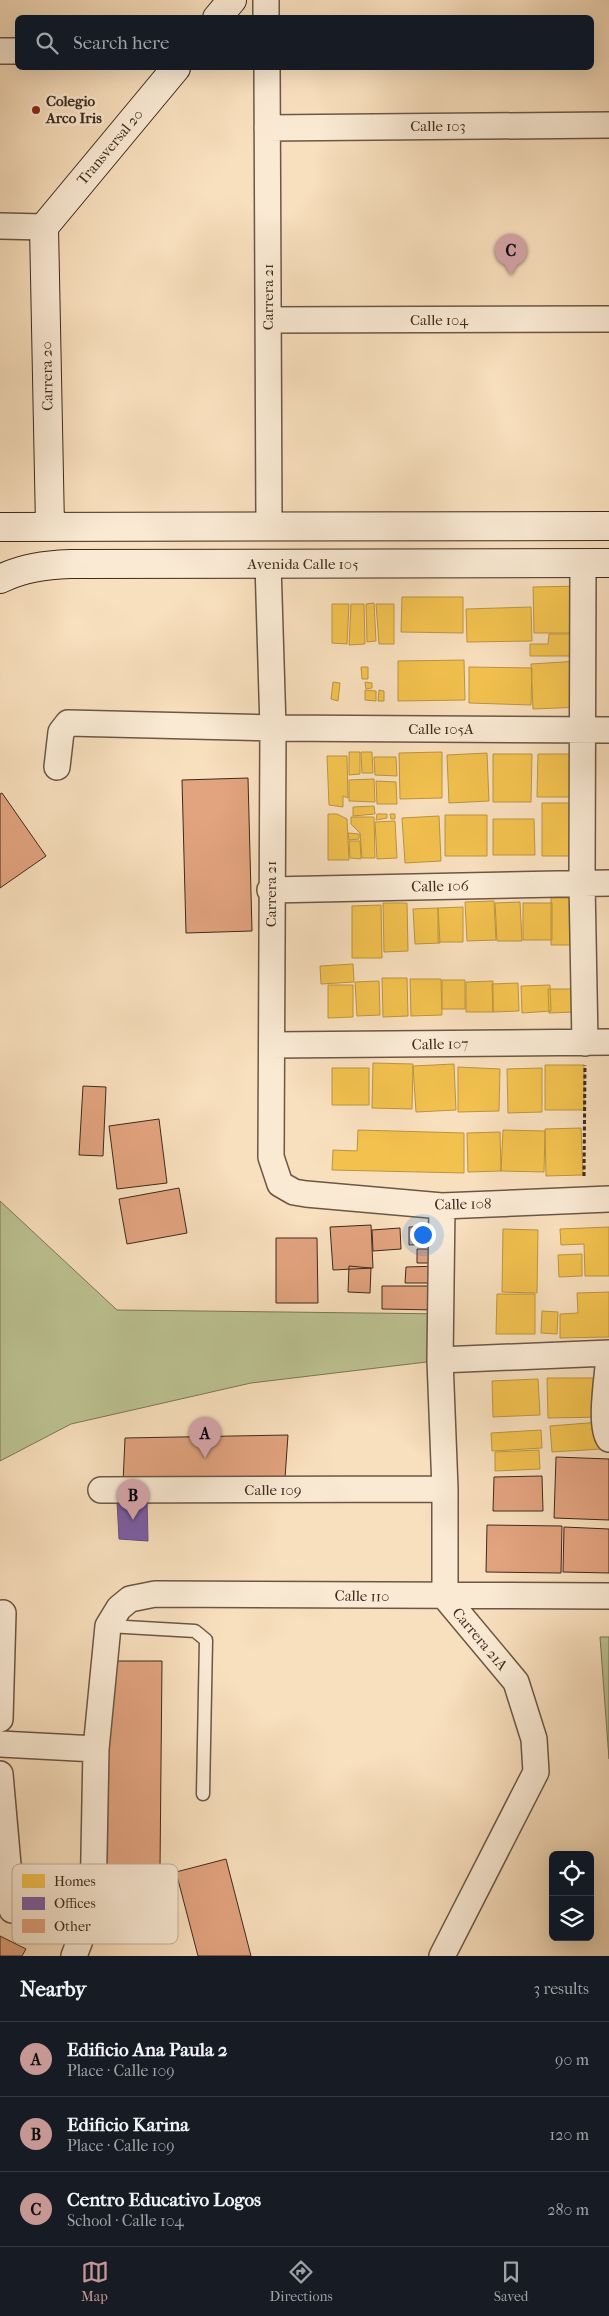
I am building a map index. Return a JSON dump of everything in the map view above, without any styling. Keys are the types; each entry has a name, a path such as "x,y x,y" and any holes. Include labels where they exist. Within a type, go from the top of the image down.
{"main road":[{"path":"220,15 232,0"},
{"name":"Transversal 20","path":"44,227 174,70"},
{"name":"Carrera 20","path":"44,227 50,526"},
{"path":"0,527 609,526"},
{"name":"Avenida Calle 105","path":"0,578 18,570 41,566 596,563"}],"street":[{"path":"266,0 266,15"},
{"path":"0,51 15,51"},
{"name":"Carrera 21","path":"267,70 270,526"},
{"name":"Calle 103","path":"267,128 609,125"},
{"path":"0,226 44,227"},
{"name":"Calle 104","path":"268,320 609,320"},
{"path":"596,563 583,730 582,883 597,1042"},
{"name":"Carrera 21","path":"268,564 273,728 270,890 271,1157 280,1184 294,1192 317,1194"},
{"name":"Calle 105A","path":"57,767 61,732 68,723 273,728 609,730"},
{"name":"Calle 106","path":"270,890 609,883"},
{"name":"Calle 107","path":"272,1046 597,1042"},
{"name":"Calle 108","path":"317,1194 350,1199 442,1206 609,1199"},
{"name":"Carrera 21A","path":"442,1206 440,1360 445,1489 445,1597 516,1682 534,1739 536,1772 442,1956"},
{"path":"440,1360 609,1355 605,1417 606,1435 609,1439"},
{"name":"Calle 109","path":"101,1490 445,1489"},
{"name":"Calle 110","path":"113,1617 130,1599 155,1594 445,1597 609,1596"},
{"path":"0,1719 3,1613"},
{"path":"94,1864 96,1749 113,1617"},
{"path":"0,1744 96,1749"},
{"path":"0,1774 12,1910"},
{"path":"74,1956 79,1944"}],"lane":[{"path":"113,1617 195,1631 206,1640 204,1794"}],"path":[{"path":"583,1200 597,1042"}],"green space":[{"path":"0,1201 117,1310 448,1314 435,1361 251,1383 71,1424 0,1461"},
{"path":"600,1637 609,1637 609,1759"}],"building: Homes":[{"path":"582,586 582,633 534,633 533,587"},
{"path":"402,597 463,597 463,633 401,632"},
{"path":"374,603 376,641 367,642 366,604"},
{"path":"332,604 349,604 347,644 332,643"},
{"path":"351,604 364,604 365,644 349,645"},
{"path":"376,604 394,604 394,644 379,644"},
{"path":"531,607 532,641 467,642 466,609"},
{"path":"549,634 573,634 573,656 530,656 530,644 548,644"},
{"path":"464,660 465,700 398,701 398,661"},
{"path":"579,661 582,707 533,709 531,664"},
{"path":"361,667 368,667 368,679 362,679"},
{"path":"469,667 532,668 531,705 469,703"},
{"path":"333,682 340,683 338,701 331,699"},
{"path":"365,682 372,683 372,688 366,689"},
{"path":"365,690 376,691 376,701 365,700"},
{"path":"379,690 384,691 384,701 378,701"},
{"path":"349,752 360,752 360,774 349,775"},
{"path":"361,752 372,752 373,773 362,773"},
{"path":"442,752 442,798 400,799 399,753"},
{"path":"487,753 489,801 449,803 447,755"},
{"path":"493,754 532,754 531,802 493,802"},
{"path":"538,754 576,754 576,797 537,797"},
{"path":"327,756 347,756 348,798 343,796 343,807 329,805"},
{"path":"374,757 396,757 397,776 375,775"},
{"path":"374,779 375,802 349,801 349,780"},
{"path":"376,781 396,782 397,804 377,804"},
{"path":"542,803 580,803 581,856 542,856"},
{"path":"374,806 375,814 353,816 353,807"},
{"path":"328,814 337,814 347,819 349,860 328,860"},
{"path":"377,814 387,814 387,818 376,820"},
{"path":"390,814 395,814 395,819 391,819"},
{"path":"445,815 487,815 487,856 445,856"},
{"path":"439,816 441,861 405,863 402,818"},
{"path":"351,817 374,817 375,858 362,858 360,833 351,824"},
{"path":"493,819 534,819 535,855 493,855"},
{"path":"395,821 397,858 377,859 375,822"},
{"path":"348,833 359,834 359,839 349,840"},
{"path":"349,841 360,841 361,859 350,858"},
{"path":"551,898 575,898 576,945 551,945"},
{"path":"494,901 496,940 467,941 465,902"},
{"path":"520,902 522,941 497,941 495,903"},
{"path":"383,903 407,903 408,951 384,952"},
{"path":"523,903 552,903 552,940 523,940"},
{"path":"381,905 382,958 352,958 352,906"},
{"path":"463,907 463,942 438,942 438,908"},
{"path":"438,908 440,943 415,944 413,909"},
{"path":"353,964 354,982 321,984 320,966"},
{"path":"382,978 407,978 408,1016 383,1017"},
{"path":"410,979 441,979 442,1015 411,1016"},
{"path":"442,980 465,980 465,1009 442,1009"},
{"path":"379,981 380,1015 357,1016 355,982"},
{"path":"493,981 493,1012 466,1012 466,982"},
{"path":"518,983 519,1011 493,1012 492,984"},
{"path":"328,985 353,985 353,1017 328,1018"},
{"path":"550,985 551,1011 522,1013 521,986"},
{"path":"548,989 573,989 574,1012 549,1013"},
{"path":"373,1063 413,1064 412,1109 372,1108"},
{"path":"454,1064 456,1110 416,1112 413,1066"},
{"path":"545,1065 584,1065 584,1110 545,1110"},
{"path":"458,1067 500,1069 499,1111 458,1112"},
{"path":"332,1068 369,1068 369,1105 332,1105"},
{"path":"542,1068 542,1112 508,1113 507,1069"},
{"path":"581,1128 583,1175 546,1176 545,1129"},
{"path":"358,1130 464,1133 464,1173 332,1170 333,1150 357,1151"},
{"path":"503,1130 545,1131 544,1172 501,1171"},
{"path":"500,1132 501,1171 468,1172 467,1133"},
{"path":"609,1227 609,1276 585,1276 584,1244 561,1245 560,1229"},
{"path":"503,1229 538,1230 537,1293 502,1292"},
{"path":"582,1254 582,1276 559,1277 558,1255"},
{"path":"609,1292 609,1337 560,1338 560,1314 578,1313 577,1293"},
{"path":"497,1294 535,1294 535,1334 496,1334"},
{"path":"542,1311 558,1312 557,1334 541,1333"},
{"path":"547,1378 602,1378 602,1417 548,1418"},
{"path":"538,1379 540,1415 493,1417 492,1381"},
{"path":"600,1422 602,1449 552,1452 550,1426"},
{"path":"541,1430 542,1448 492,1451 491,1433"},
{"path":"539,1450 540,1469 495,1471 495,1452"}],"building: Offices":[{"path":"147,1499 148,1541 119,1539 117,1501"}],"building: Other":[{"path":"248,778 252,931 186,933 182,780"},
{"path":"2,793 46,856 0,888 0,794"},
{"path":"83,1086 106,1087 103,1156 79,1155"},
{"path":"159,1119 167,1183 117,1189 109,1126"},
{"path":"179,1188 187,1233 127,1244 119,1199"},
{"path":"371,1225 373,1268 333,1270 330,1227"},
{"path":"436,1226 436,1244 409,1245 409,1227"},
{"path":"400,1228 401,1249 373,1251 372,1230"},
{"path":"276,1238 317,1238 318,1303 276,1303"},
{"path":"417,1249 433,1249 434,1263 417,1263"},
{"path":"349,1266 371,1268 370,1293 348,1292"},
{"path":"441,1266 441,1283 405,1283 406,1267"},
{"path":"382,1286 438,1286 438,1310 382,1309"},
{"path":"288,1435 285,1478 123,1483 125,1438"},
{"path":"556,1457 609,1459 609,1520 554,1518"},
{"path":"542,1476 543,1511 493,1511 494,1477"},
{"path":"487,1525 562,1526 561,1573 486,1572"},
{"path":"564,1527 609,1529 609,1573 563,1572"},
{"path":"107,1661 162,1661 160,1864 105,1864"},
{"path":"226,1859 251,1956 198,1956 178,1880 178,1871"},
{"path":"0,1936 12,1942 12,1944 26,1949 22,1956 0,1956"}],"place":[{"name":"Colegio Arco Iris","path":"36,110"},
{"name":"Centro Educativo Logos","path":"511,275"},
{"name":"Edificio Ana Paula 2","path":"205,1458"},
{"name":"Edificio Karina","path":"133,1520"}]}
